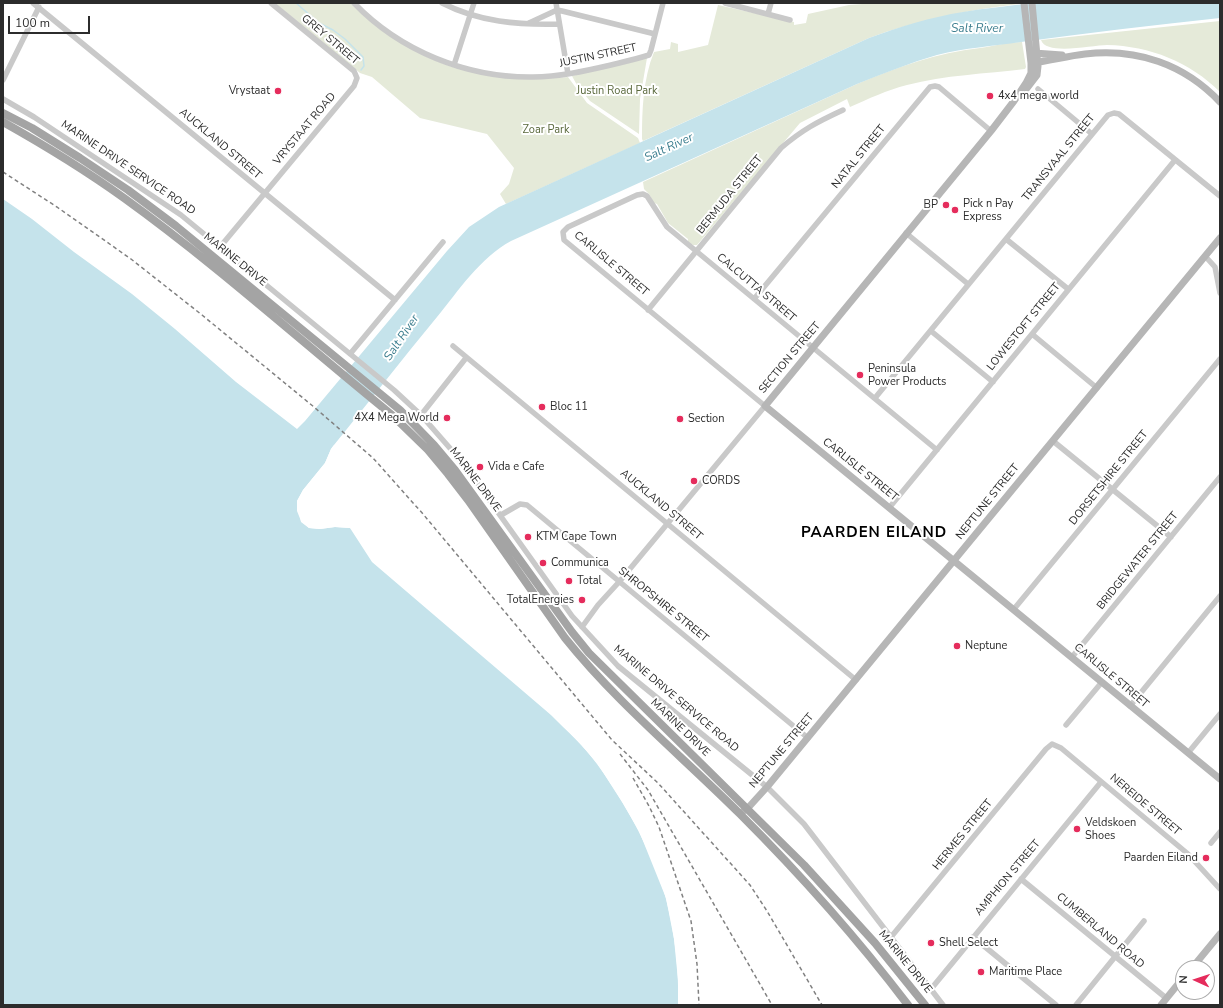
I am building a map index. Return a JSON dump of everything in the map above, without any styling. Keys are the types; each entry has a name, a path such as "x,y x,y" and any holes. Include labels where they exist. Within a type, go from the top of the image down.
{"main road":[{"name":"MARINE DRIVE","path":"3,113 32,128 80,158 176,226 344,370 380,405 406,427 448,474 582,660 624,703 804,865 843,906 926,1005"},
{"name":"MARINE DRIVE","path":"3,122 75,165 134,205 344,370 388,400 404,414 434,445 455,470 567,626 589,653 744,811 864,949 908,1005"}],"street":[{"name":"AUCKLAND STREET","path":"33,3 395,300"},
{"name":"GREY STREET","path":"271,3 354,71 357,78"},
{"name":"JUSTIN STREET","path":"354,3 377,23 413,48 438,59 472,70 503,76 533,77 576,73 649,55 655,34"},
{"path":"442,3 470,15 503,22 559,24"},
{"path":"454,64 474,3"},
{"path":"556,3 568,74"},
{"path":"529,23 557,10 655,34 663,3"},
{"path":"725,3 790,20"},
{"path":"768,14 771,3"},
{"name":"SECTION STREET","path":"582,627 598,605 619,582 813,348 1014,101 1034,80 1037,75 1032,40 1024,3"},
{"name":"SECTION STREET","path":"1032,3 1032,40"},
{"path":"3,80 39,7"},
{"path":"1035,62 1068,56 1105,52 1123,53 1156,60 1193,78 1220,102"},
{"path":"1034,53 1068,56"},
{"name":"VRYSTAAT ROAD","path":"220,247 354,86 357,78"},
{"name":"NATAL STREET","path":"754,299 930,86 939,87 991,131"},
{"path":"1038,89 1092,134"},
{"name":"MARINE DRIVE SERVICE ROAD","path":"3,99 34,117 175,210 394,390 421,415 462,462 572,616 618,666 768,787 804,824 943,1005"},
{"name":"BERMUDA STREET","path":"648,310 781,148 799,133 817,122 842,110"},
{"name":"TRANSVAAL STREET","path":"875,398 1108,115 1117,113 1220,196"},
{"name":"LOWESTOFT STREET","path":"890,508 1175,160"},
{"name":"CARLISLE STREET","path":"644,195 639,194 568,227 562,234 563,238 648,310 1220,779"},
{"name":"CALCUTTA STREET","path":"644,195 648,197 664,224 696,252 937,450"},
{"path":"906,233 968,284"},
{"name":"NEPTUNE STREET","path":"744,811 768,787 1220,238"},
{"path":"1006,239 1068,289"},
{"path":"353,356 395,300 443,242"},
{"path":"1205,256 1215,267 1220,293"},
{"path":"931,331 993,382"},
{"path":"1032,334 1097,388"},
{"name":"AUCKLAND STREET","path":"453,346 856,680"},
{"path":"421,415 466,358"},
{"name":"DORSETSHIRE STREET","path":"1014,610 1220,359"},
{"path":"1053,441 1171,537"},
{"name":"BRIDGEWATER STREET","path":"1072,657 1220,477"},
{"name":"SHROPSHIRE STREET","path":"501,515 520,504 527,505 808,738"},
{"path":"1130,706 1220,596"},
{"path":"1066,725 1102,682"},
{"path":"1188,753 1220,714"},
{"name":"NEREIDE STREET","path":"1051,745 1057,745 1061,748 1188,854 1220,889"},
{"name":"HERMES STREET","path":"891,937 1051,745"},
{"name":"AMPHION STREET","path":"931,988 1101,782"},
{"path":"1211,843 1220,832"},
{"name":"CUMBERLAND ROAD","path":"1021,878 1166,998"},
{"path":"1076,1005 1144,921"},
{"path":"1199,960 1220,934"},
{"path":"973,937 1056,1005"},
{"path":"1161,1005 1175,987"}],"green space":[{"name":"Zoar Park","path":"275,3 351,3 399,42 424,56 450,66 506,78 536,79 568,77 587,103 638,138 640,143 506,204 500,194 509,184 514,168 487,134 420,118 372,77 360,73"},
{"path":"876,3 1019,4 943,16 869,38 643,141 642,128 645,84 654,52 670,49 671,42 678,44 678,52 708,45 718,5 794,22 794,25 806,23 808,14 849,5"},
{"path":"1220,21 1220,92 1196,72 1182,64 1154,52 1123,46 1107,45 1060,49 1051,48 1045,45 1041,40"},
{"path":"1022,42 1026,67 1025,69 950,77 907,85 892,89 850,107 847,99 800,123 697,245 693,245 688,242 688,239 668,223 657,204 654,203 644,189 643,182 857,84 887,72 948,53 1006,43"},
{"name":"Justin Road Park","path":"647,58 640,99 639,134 590,101 578,87 572,76"}],"water":[{"name":"Salt River","path":"1033,3 1220,3 1220,18 979,47 927,58 857,84 511,241 489,256 471,275 334,445 325,463 303,490 297,501 301,522 309,528 350,528 372,562 551,715 592,757 615,790 638,830 664,892 672,925 676,952 678,1005 3,1005 3,199 132,294 236,382 297,429 447,251 469,227 499,207 869,38 903,26 951,14"}],"pier":[{"path":"334,445 336,446 327,464 304,491 299,501 299,510 303,520 309,526 351,526 354,530 350,528 335,527 320,529 309,528 301,521 297,511 297,501 303,490 325,463"},
{"path":"530,694 578,739 598,762 641,830 668,898 676,938 680,979 680,1005 678,1005 678,980 674,939 666,898 639,831 597,763 577,740"}],"waterway":[{"path":"296,3 319,23 333,30 345,39 363,57 364,66 361,70"}],"railway":[{"path":"3,172 57,207 131,259 314,407 373,458 423,514 612,740 658,783 750,885 767,911 822,1005"},
{"path":"620,754 648,790 772,1005"},
{"path":"633,778 659,827 691,921 697,964 699,1005"}],"place":[{"name":"Vrystaat","path":"278,91"},
{"name":"4x4 mega world","path":"990,96"},
{"name":"BP","path":"946,205"},
{"name":"Pick n Pay Express","path":"955,210"},
{"name":"Peninsula Power Products","path":"860,375"},
{"name":"Bloc 11","path":"542,407"},
{"name":"4X4 Mega World","path":"447,418"},
{"name":"Section","path":"680,419"},
{"name":"Vida e Cafe","path":"480,467"},
{"name":"CORDS","path":"694,481"},
{"name":"KTM Cape Town","path":"528,537"},
{"name":"Communica","path":"543,563"},
{"name":"Total","path":"569,581"},
{"name":"TotalEnergies","path":"582,600"},
{"name":"Neptune","path":"957,646"},
{"name":"Veldskoen Shoes","path":"1077,829"},
{"name":"Paarden Eiland","path":"1206,858"},
{"name":"Shell Select","path":"931,943"},
{"name":"Maritime Place","path":"981,972"}],"district":[{"name":"PAARDEN EILAND","path":"874,533"}]}
